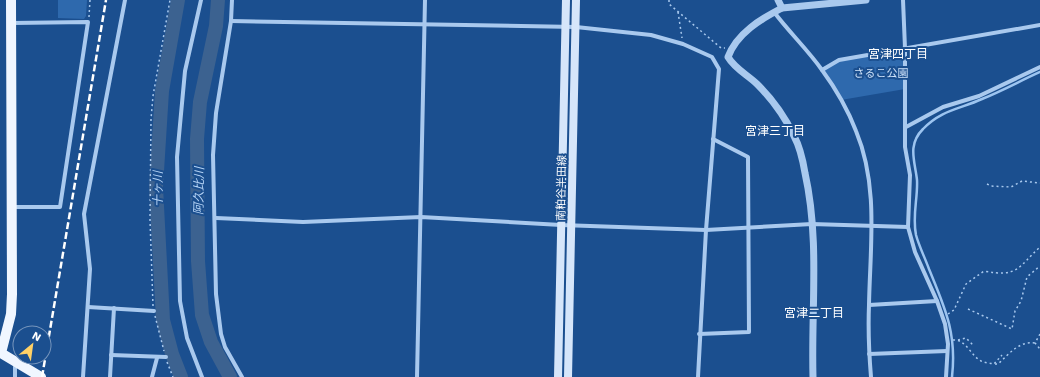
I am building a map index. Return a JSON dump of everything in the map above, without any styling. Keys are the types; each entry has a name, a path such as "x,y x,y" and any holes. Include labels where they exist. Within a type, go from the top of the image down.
{"main road":[{"path":"11,0 11,314 0,354 12,359"},
{"name":"南粕谷半田線","path":"558,377 566,0"},
{"name":"南粕谷半田線","path":"568,377 576,0"},
{"path":"23,365 41,377"}],"street":[{"path":"83,377 90,269 84,214 125,0"},
{"path":"201,0 186,71 177,157 180,301 187,338 202,377"},
{"path":"232,0 231,21 216,113 213,155 216,218 216,294 221,334 225,347 242,377"},
{"path":"417,377 425,0"},
{"path":"778,0 782,8"},
{"path":"813,377 812,224 809,188 795,137 778,109 757,84 731,63 728,57 731,48 744,33 782,8 866,0"},
{"path":"903,0 905,48 905,147 910,175 908,227 915,252 937,301 945,324 947,351 946,377"},
{"path":"774,12 822,70 841,100 857,132 870,189 872,227 868,305 871,377"},
{"path":"231,21 566,26 651,35 683,44 712,57 719,69 706,230 699,334 698,377"},
{"path":"11,23 88,22 60,207 11,207"},
{"path":"822,70 839,60 1040,25"},
{"path":"906,127 943,107 979,96 1040,67"},
{"path":"699,334 749,332 748,157 713,139"},
{"path":"216,218 303,222 421,217 571,226 706,230 812,224 908,227"},
{"path":"868,305 937,301"},
{"path":"88,307 154,311"},
{"path":"110,377 114,308"},
{"path":"869,354 947,351"},
{"path":"111,355 157,358 166,357"},
{"path":"152,377 157,358"},
{"path":"15,377 15,367 17,365"}],"path":[{"path":"88,22 90,0"},
{"path":"170,0 153,96 151,119 150,220 154,311 173,377"},
{"path":"668,0 669,4 721,48 731,48"},
{"path":"678,12 683,44"},
{"path":"987,184 991,186 1011,187 1022,181 1040,183"},
{"path":"950,313 954,310 966,284 984,270 1007,273 1019,268 1040,247"},
{"path":"968,309 1012,329 1015,311 1021,301 1026,277 1040,266"},
{"path":"1035,343 1040,334"},
{"path":"973,346 966,338 956,340 982,361 994,364 998,364 1020,344 1027,342 1035,343 1040,349"},
{"path":"994,364 1002,355"}],"green space":[{"path":"58,0 87,0 86,16 84,19 58,18"},
{"name":"さるこ公園","path":"905,48 905,89 841,100 822,70 839,60"}],"waterway":[{"name":"十ヶ川","path":"178,0 162,91 156,187 163,320 172,354 181,377"},
{"name":"阿久比川","path":"218,0 216,26 200,102 197,139 198,261 202,315 211,342 230,377"},
{"path":"952,377 953,347 945,309 916,235 915,214 917,180 913,153 915,141 923,129 944,114 989,96 1040,72"}],"railway":[{"path":"42,377 106,0"}],"district":[{"name":"宮津四丁目","path":"898,54"},
{"name":"宮津三丁目","path":"775,131"},
{"name":"宮津二丁目","path":"814,313"}]}
